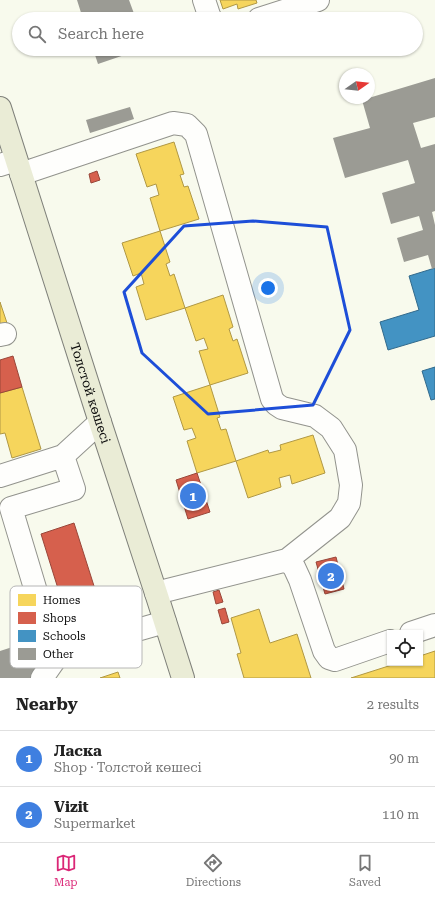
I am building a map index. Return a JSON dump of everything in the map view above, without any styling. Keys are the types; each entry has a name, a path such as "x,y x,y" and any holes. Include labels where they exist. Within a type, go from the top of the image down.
{"main road":[{"name":"Толстой көшесі","path":"0,108 12,167 100,422 183,678"}],"lane":[{"path":"204,0 208,12"},
{"path":"281,12 318,0"},
{"path":"12,167 173,123 187,125 196,134 272,399 282,408 315,416 331,428 345,450 351,485 349,503 340,518 287,560 156,593"},
{"path":"0,474 63,456 100,422"},
{"path":"34,586 11,508 74,489 63,456"},
{"path":"287,560 294,567 300,580 324,651 329,658 335,660 387,642"},
{"path":"142,629 165,622"},
{"path":"419,630 435,624"},
{"path":"42,678 49,668"}],"highlighted area":[{"path":"253,221 327,227 350,330 313,405 208,414 142,353 124,292 184,226"}],"building: Homes":[{"path":"220,0 256,0 257,3 238,9 237,4 223,9"},
{"path":"174,142 184,174 180,175 184,187 188,186 199,219 160,231 150,198 159,195 156,184 147,187 136,154"},
{"path":"160,231 170,262 166,264 170,276 174,274 185,308 146,320 136,287 144,284 141,273 133,276 122,243"},
{"path":"223,295 233,327 229,329 233,341 237,339 248,373 210,385 199,351 208,349 204,338 196,341 185,308"},
{"path":"0,302 9,329 0,332"},
{"path":"210,385 220,417 217,418 221,430 226,429 236,461 197,473 187,441 196,438 192,428 184,430 173,397"},
{"path":"22,387 41,449 12,458 5,433 0,434 0,393"},
{"path":"313,435 325,473 292,484 290,475 279,478 281,487 248,498 236,461 268,450 269,453 281,450 280,445"},
{"path":"259,609 270,643 297,634 311,678 244,678 237,654 241,653 231,618"},
{"path":"435,651 435,678 351,678 389,666 423,666 423,655"},
{"path":"118,672 120,678 100,678"}],"building: Shops":[{"path":"97,171 100,180 91,183 89,174"},
{"path":"13,356 22,387 0,393 0,360"},
{"path":"197,473 210,512 188,519 176,480"},
{"path":"74,523 94,586 57,586 41,534"},
{"path":"336,557 344,589 325,594 316,562"},
{"path":"219,590 223,602 216,604 213,592"},
{"path":"225,608 229,622 222,624 218,610"}],"building: Schools":[{"path":"435,268 435,336 388,350 380,322 419,310 409,276"},
{"path":"435,367 435,399 431,400 422,371"}],"building: Other":[{"path":"77,0 129,0 133,12 81,12"},
{"path":"95,56 121,56 98,64"},
{"path":"435,78 435,117 413,123 421,148 435,144 435,211 432,212 435,225 435,268 432,269 428,255 404,262 397,238 423,230 419,216 391,224 382,193 415,183 408,160 345,178 333,138 370,128 363,104 375,104 375,96"},
{"path":"130,107 134,119 90,133 86,120"},
{"path":"10,648 10,668 40,668 42,675 32,678 0,678 0,651"}],"place":[{"name":"Ласка","path":"193,496"},
{"name":"Vizit","path":"331,576"}]}
